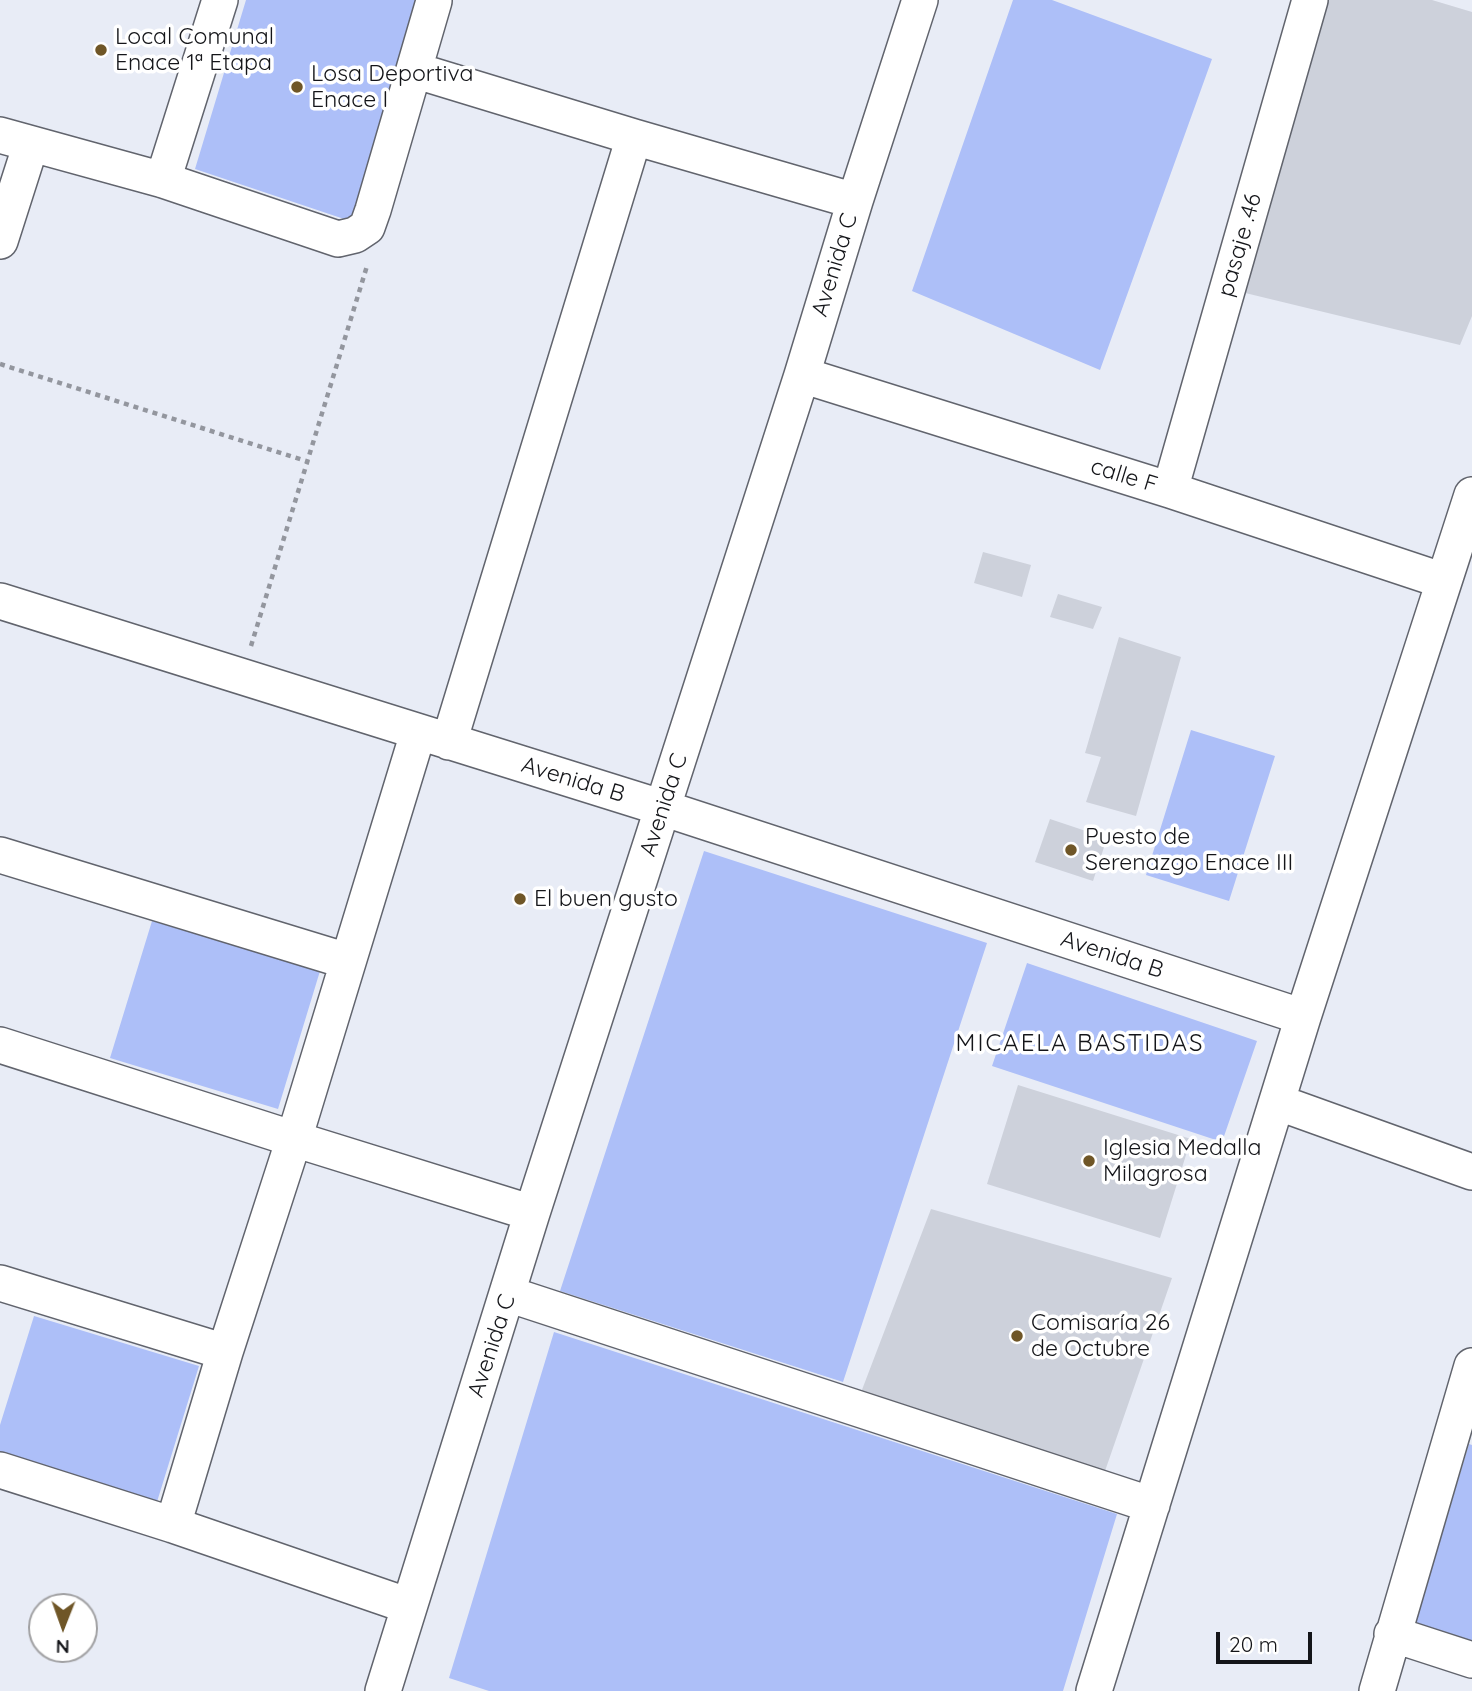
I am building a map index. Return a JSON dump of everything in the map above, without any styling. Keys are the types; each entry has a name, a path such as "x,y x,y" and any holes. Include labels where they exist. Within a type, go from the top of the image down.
{"street":[{"path":"163,180 219,0"},
{"name":"Avenida C","path":"386,1690 409,1606 532,1213 802,375 918,0"},
{"name":"pasaje .46","path":"1170,490 1310,0"},
{"path":"0,242 15,139 163,180 338,239 355,235 367,227 373,210 433,1"},
{"path":"414,69 855,201"},
{"path":"173,1524 348,961 433,737 634,137"},
{"name":"calle F","path":"802,375 1170,490 1444,581"},
{"path":"1094,1691 1303,1017 1472,495"},
{"name":"Avenida B","path":"0,601 663,808 1303,1017"},
{"path":"0,855 348,961"},
{"path":"0,1045 532,1213"},
{"path":"1277,1102 1472,1172"},
{"path":"0,1283 225,1352"},
{"path":"508,1294 1152,1505"},
{"path":"1377,1691 1392,1634 1464,1427 1472,1366"},
{"path":"0,1470 173,1524 409,1606"},
{"path":"1392,1634 1472,1660"}],"path":[{"path":"241,677 378,232 373,210"},
{"path":"0,364 309,462"}],"shaded area":[{"path":"246,0 422,0 359,224 195,169"},
{"path":"1013,0 1052,0 1212,59 1100,370 912,291"},
{"path":"1191,730 1275,756 1229,901 1146,875"},
{"path":"704,851 987,943 843,1382 560,1291"},
{"path":"152,921 320,971 278,1109 110,1058"},
{"path":"1027,963 1257,1041 1222,1142 992,1066"},
{"path":"34,1316 199,1366 156,1505 0,1457 0,1425"},
{"path":"554,1332 1117,1514 1063,1691 489,1691 449,1678"},
{"path":"1469,1444 1472,1445 1472,1645 1414,1627"}],"building":[{"path":"1325,0 1432,0 1472,12 1472,316 1460,345 1237,291"},
{"path":"983,552 1031,565 1022,597 974,583"},
{"path":"1058,594 1102,607 1093,629 1050,617"},
{"path":"1119,637 1181,657 1136,816 1086,802 1101,757 1085,753"},
{"name":"Puesto de Serenazgo Enace III","path":"1050,819 1107,838 1093,881 1035,862"},
{"name":"Iglesia Medalla Milagrosa","path":"1018,1085 1191,1139 1160,1238 987,1184"},
{"name":"Comisaría 26 de Octubre","path":"931,1209 1172,1278 1105,1471 860,1395"}],"place":[{"name":"Local Comunal Enace 1ª Etapa","path":"101,50"},
{"name":"Losa Deportiva Enace I","path":"297,87"},
{"name":"Puesto de Serenazgo Enace III","path":"1071,850"},
{"name":"El buen gusto","path":"520,899"},
{"name":"Iglesia Medalla Milagrosa","path":"1089,1161"},
{"name":"Comisaría 26 de Octubre","path":"1017,1336"}],"district":[{"name":"MICAELA BASTIDAS","path":"1080,1044"}]}
